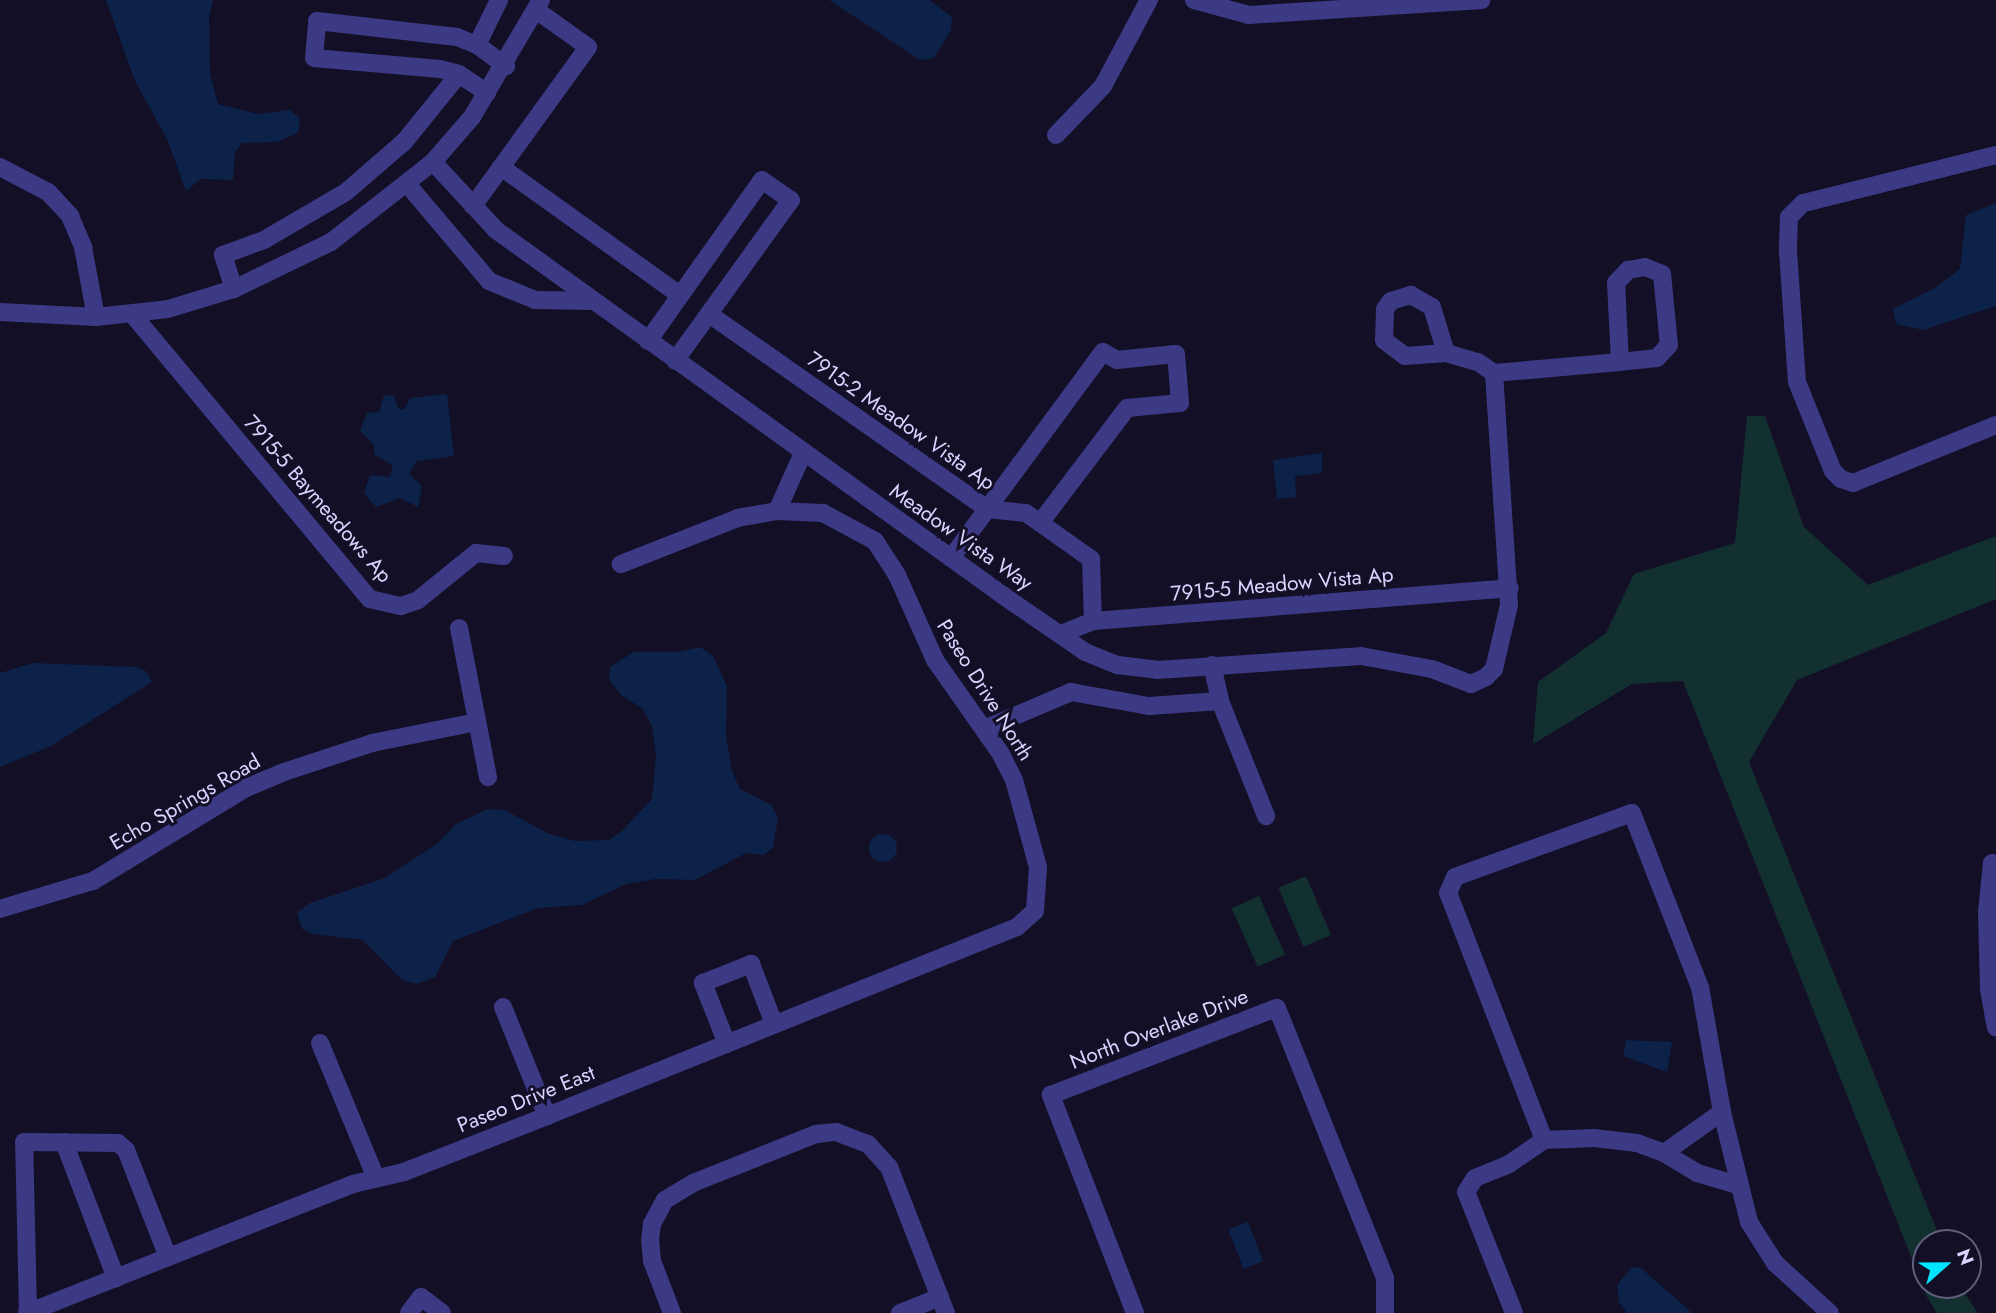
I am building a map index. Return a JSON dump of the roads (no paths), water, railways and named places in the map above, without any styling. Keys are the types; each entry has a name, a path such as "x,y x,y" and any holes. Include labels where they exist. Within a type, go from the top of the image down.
{"street":[{"path":"477,45 499,0"},
{"path":"1056,135 1081,114 1102,86 1149,0"},
{"path":"1194,0 1250,15 1482,0"},
{"path":"0,312 96,317 133,315 234,289 331,242 408,185 433,162 506,66 538,5 588,47 473,206"},
{"path":"487,93 459,74 314,58 317,21 457,37 477,45 506,66"},
{"path":"234,289 223,255 276,234 346,192 404,142 459,74"},
{"path":"1996,155 1802,203 1789,217 1788,251 1797,382 1833,471 1841,479 1853,483 1996,425"},
{"name":"Meadow Vista Way","path":"433,162 496,230 895,519 1085,652 1118,665 1157,670 1314,657 1391,658 1471,684 1494,669 1506,632 1510,589 1494,373"},
{"path":"0,167 48,192 70,216 83,247 96,317"},
{"path":"501,167 680,295"},
{"path":"648,341 762,180 791,200 676,361"},
{"path":"408,185 489,281 535,300 593,301"},
{"path":"1446,353 1478,362 1494,373 1620,362 1657,358 1669,345 1662,274 1645,267 1628,270 1616,283 1620,362"},
{"name":"7915-2 Meadow Vista Ap","path":"709,314 987,509 1026,513 1091,559 1093,621"},
{"name":"7915-5 Baymeadows Ap","path":"133,315 370,599 386,605 410,603 476,553 504,556"},
{"path":"951,558 1103,352 1117,360 1176,354 1181,403 1127,408 1040,523"},
{"path":"777,511 803,453"},
{"name":"Paseo Drive North","path":"621,564 738,518 777,511 823,513 875,541 897,575 935,660 1001,754 1026,812 1038,867 1035,911"},
{"path":"875,541 895,519"},
{"name":"7915-5 Meadow Vista Ap","path":"1061,634 1093,621 1510,589"},
{"path":"459,628 488,777"},
{"path":"1212,665 1220,701 1266,816"},
{"path":"984,729 1071,692 1149,706 1220,701"},
{"name":"Echo Springs Road","path":"0,909 93,881 246,788 284,772 372,743 477,722"},
{"path":"1544,1140 1448,894 1455,877 1632,813 1678,920 1700,987 1722,1112 1749,1222 1770,1256 1792,1282 1830,1313"},
{"path":"1992,863 1989,976 1996,1027"},
{"name":"Paseo Drive East","path":"27,1313 376,1178 404,1172 547,1116 1017,927 1035,911"},
{"path":"727,1044 703,983 751,964 774,1024"},
{"path":"503,1007 547,1116"},
{"name":"North Overlake Drive","path":"1135,1313 1051,1095 1277,1008 1385,1278 1385,1313"},
{"path":"320,1044 376,1178"},
{"path":"1664,1153 1722,1112"},
{"path":"673,1313 652,1261 652,1224 665,1200 693,1183 816,1134 836,1132 857,1137 889,1167 943,1305 900,1313"},
{"path":"27,1313 24,1142 107,1140 126,1150 168,1257"},
{"path":"1514,1313 1465,1192 1475,1178 1509,1164 1544,1140 1619,1140 1664,1153 1697,1173 1738,1185"},
{"path":"64,1142 116,1278"},
{"path":"409,1313 421,1297 442,1313"}],"water":[{"path":"106,0 213,0 209,17 210,73 218,104 258,114 290,110 300,119 298,133 277,142 242,143 235,152 233,180 201,179 186,191 167,139 135,81"},
{"path":"829,0 929,0 952,17 951,30 934,58 920,60"},
{"path":"1996,203 1996,306 1923,330 1896,324 1893,309 1935,288 1960,269 1966,215"},
{"path":"447,394 454,456 417,461 409,474 422,486 418,507 400,498 376,507 364,493 370,475 390,477 393,466 374,454 374,445 360,431 367,413 379,412 384,395 394,396 398,408 404,410 410,398"},
{"path":"1322,453 1322,473 1295,476 1296,497 1277,499 1273,460"},
{"path":"700,647 713,656 727,686 726,736 732,771 740,789 772,805 778,819 773,847 764,855 746,853 695,880 656,879 626,884 582,905 538,908 453,941 435,977 417,984 402,980 363,940 313,934 302,929 297,913 310,903 385,878 438,843 456,824 488,809 505,810 547,833 575,841 609,840 622,831 652,799 656,756 652,726 642,708 621,695 609,679 610,667 634,652 679,652"},
{"path":"33,663 136,667 146,671 152,682 51,746 0,767 0,673"},
{"path":"883,834 893,838 897,848 893,858 883,862 873,858 869,848 873,838"},
{"path":"1626,1040 1672,1042 1667,1072 1623,1056"},
{"path":"1248,1222 1263,1261 1243,1269 1228,1230"},
{"path":"1632,1267 1641,1268 1692,1313 1627,1313 1619,1302 1617,1285"}]}
